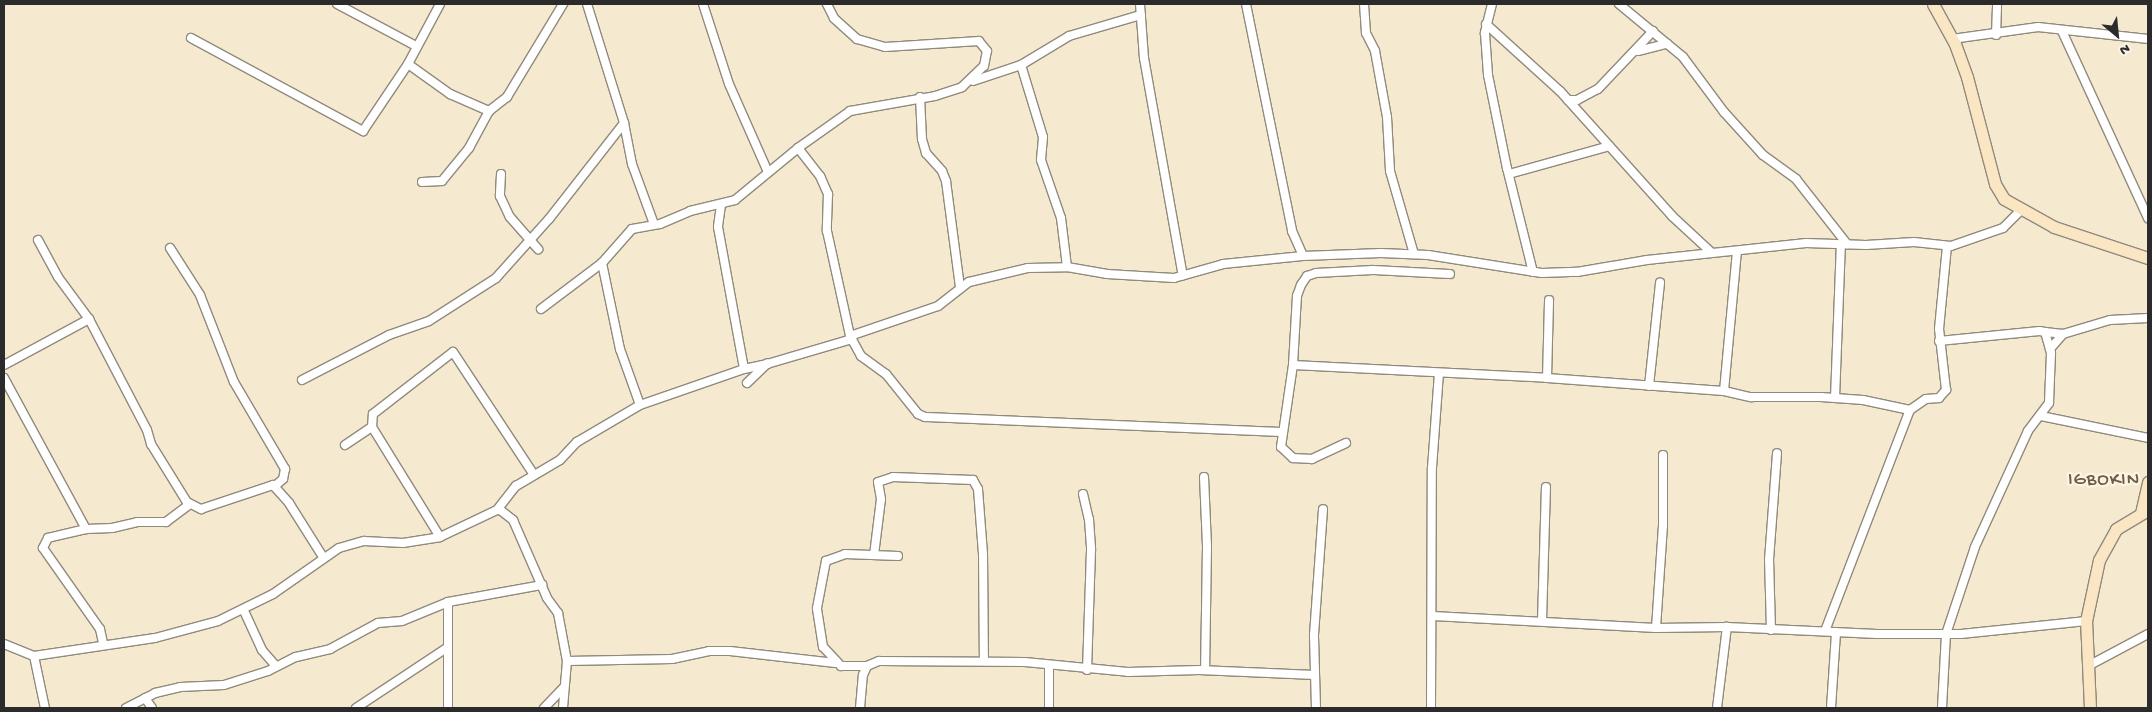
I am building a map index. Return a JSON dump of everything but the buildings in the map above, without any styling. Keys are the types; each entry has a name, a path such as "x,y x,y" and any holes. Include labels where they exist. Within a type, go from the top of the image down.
{"street":[{"path":"337,4 416,46"},
{"path":"191,38 363,132 408,64 440,4"},
{"path":"422,182 442,181 469,148 489,111 507,97 563,4"},
{"path":"587,4 624,123 632,164 654,224"},
{"path":"703,4 729,84 768,172"},
{"path":"827,4 834,18 857,39 885,47 979,41 988,51 984,66 971,82"},
{"path":"1140,4 1144,58 1183,276"},
{"path":"1246,4 1292,231 1303,256"},
{"path":"1364,4 1366,34 1375,51 1387,117 1390,171 1414,254"},
{"path":"1492,4 1486,24 1488,75 1509,174 1533,272"},
{"path":"1619,4 1682,57 1724,112 1763,155 1796,179 1844,244 1835,398"},
{"path":"1933,4 1952,39 1967,77 1995,184 2004,199 2054,227 2148,258"},
{"path":"1996,35 1997,4"},
{"path":"541,309 602,262 625,235 640,226 654,224 690,211 721,205 746,194 768,172 798,148 850,111 935,96 1021,65 1069,36 1141,15"},
{"path":"1486,24 1494,32 1504,36 1568,100 1576,104 1609,146 1672,216 1712,253"},
{"path":"1952,39 1996,35 2038,27 2148,39"},
{"path":"1576,104 1598,89 1636,52 1653,31"},
{"path":"2062,31 2148,218"},
{"path":"1486,38 1494,32"},
{"path":"1636,52 1667,44"},
{"path":"408,64 450,94 489,111"},
{"path":"1021,65 1044,137 1041,160 1062,218 1067,267"},
{"path":"920,98 922,139 926,153 942,171 946,181 962,284"},
{"path":"302,380 389,335 430,321 473,295 496,278 530,240 624,123"},
{"path":"1509,174 1581,157 1609,146"},
{"path":"798,148 820,176 828,194 827,231 851,337 861,356 886,374 925,417 1283,432"},
{"path":"501,174 500,196 510,217 538,249"},
{"path":"721,205 718,227 744,369"},
{"path":"4,644 34,656 103,643 155,638 218,621 273,594 323,557 364,541 403,543 440,538 497,510 516,486 560,460 577,442 640,405 744,369 767,364 851,337 938,306 962,284 1028,268 1067,267 1107,274 1183,276 1223,264 1303,256 1414,254 1533,272 1577,272 1712,253 1737,252 1806,243 1914,242 1947,246 2004,228 2021,210"},
{"path":"38,240 58,277 88,319 147,430 150,444 190,504 200,510 266,485 275,486 283,479 285,469 234,382 200,295 170,248"},
{"path":"1825,630 1910,410 1926,399 1944,394 1946,383 1939,340 1947,246"},
{"path":"1724,391 1737,252"},
{"path":"602,262 620,349 640,405"},
{"path":"1346,443 1312,459 1293,458 1281,447 1293,365 1296,296 1307,276 1372,270 1450,274"},
{"path":"1649,386 1660,284"},
{"path":"1547,378 1549,300"},
{"path":"1939,340 2045,332 2063,334 2110,320 2148,318"},
{"path":"4,365 88,319"},
{"path":"1942,708 1946,634 1975,546 2028,431 2049,403 2050,349 2045,332"},
{"path":"2050,349 2063,334"},
{"path":"440,538 372,427 373,414 453,352 534,476"},
{"path":"747,383 767,364"},
{"path":"1293,365 1547,378 1724,391 1751,397 1835,398 1910,410"},
{"path":"1431,708 1433,616 1432,468 1439,373"},
{"path":"4,378 86,529"},
{"path":"2041,416 2148,438"},
{"path":"345,445 372,427"},
{"path":"1771,630 1769,560 1777,453"},
{"path":"1656,628 1663,526 1663,455"},
{"path":"874,555 881,499 878,482 894,477 973,480 978,489 983,554 984,661"},
{"path":"1204,477 1207,547 1205,670"},
{"path":"2090,708 2086,621 2099,560 2106,544 2116,529 2145,511 2148,482"},
{"path":"275,486 323,557"},
{"path":"1542,620 1546,487"},
{"path":"1083,494 1089,519 1090,550 1087,670"},
{"path":"103,643 100,629 43,548 48,538 86,529 112,528 137,522 166,522 190,504"},
{"path":"1316,708 1314,635 1323,509"},
{"path":"497,510 503,510 513,520 542,585 558,614 567,661 563,708"},
{"path":"835,663 823,647 818,624 817,608 826,561 845,554 898,556"},
{"path":"126,708 145,698 180,687 224,685 296,657 330,649 378,623 402,621 448,602 542,585"},
{"path":"448,602 448,708"},
{"path":"245,613 262,650 276,666"},
{"path":"1433,616 1542,620 1656,628 1726,627 1771,630 1946,634 2086,621"},
{"path":"1717,708 1726,627"},
{"path":"1832,708 1836,632"},
{"path":"2088,666 2148,634"},
{"path":"356,708 448,647"},
{"path":"567,661 672,659 709,651 730,651 835,663 847,667 867,666 879,661 912,659 1049,665 1087,670 1205,670 1315,675"},
{"path":"34,656 44,708"},
{"path":"1049,665 1049,708"},
{"path":"860,708 862,675 867,666"},
{"path":"544,708 564,687"},
{"path":"145,698 152,708"}],"district":[{"name":"IGBOKIN","path":"2104,481"}]}
